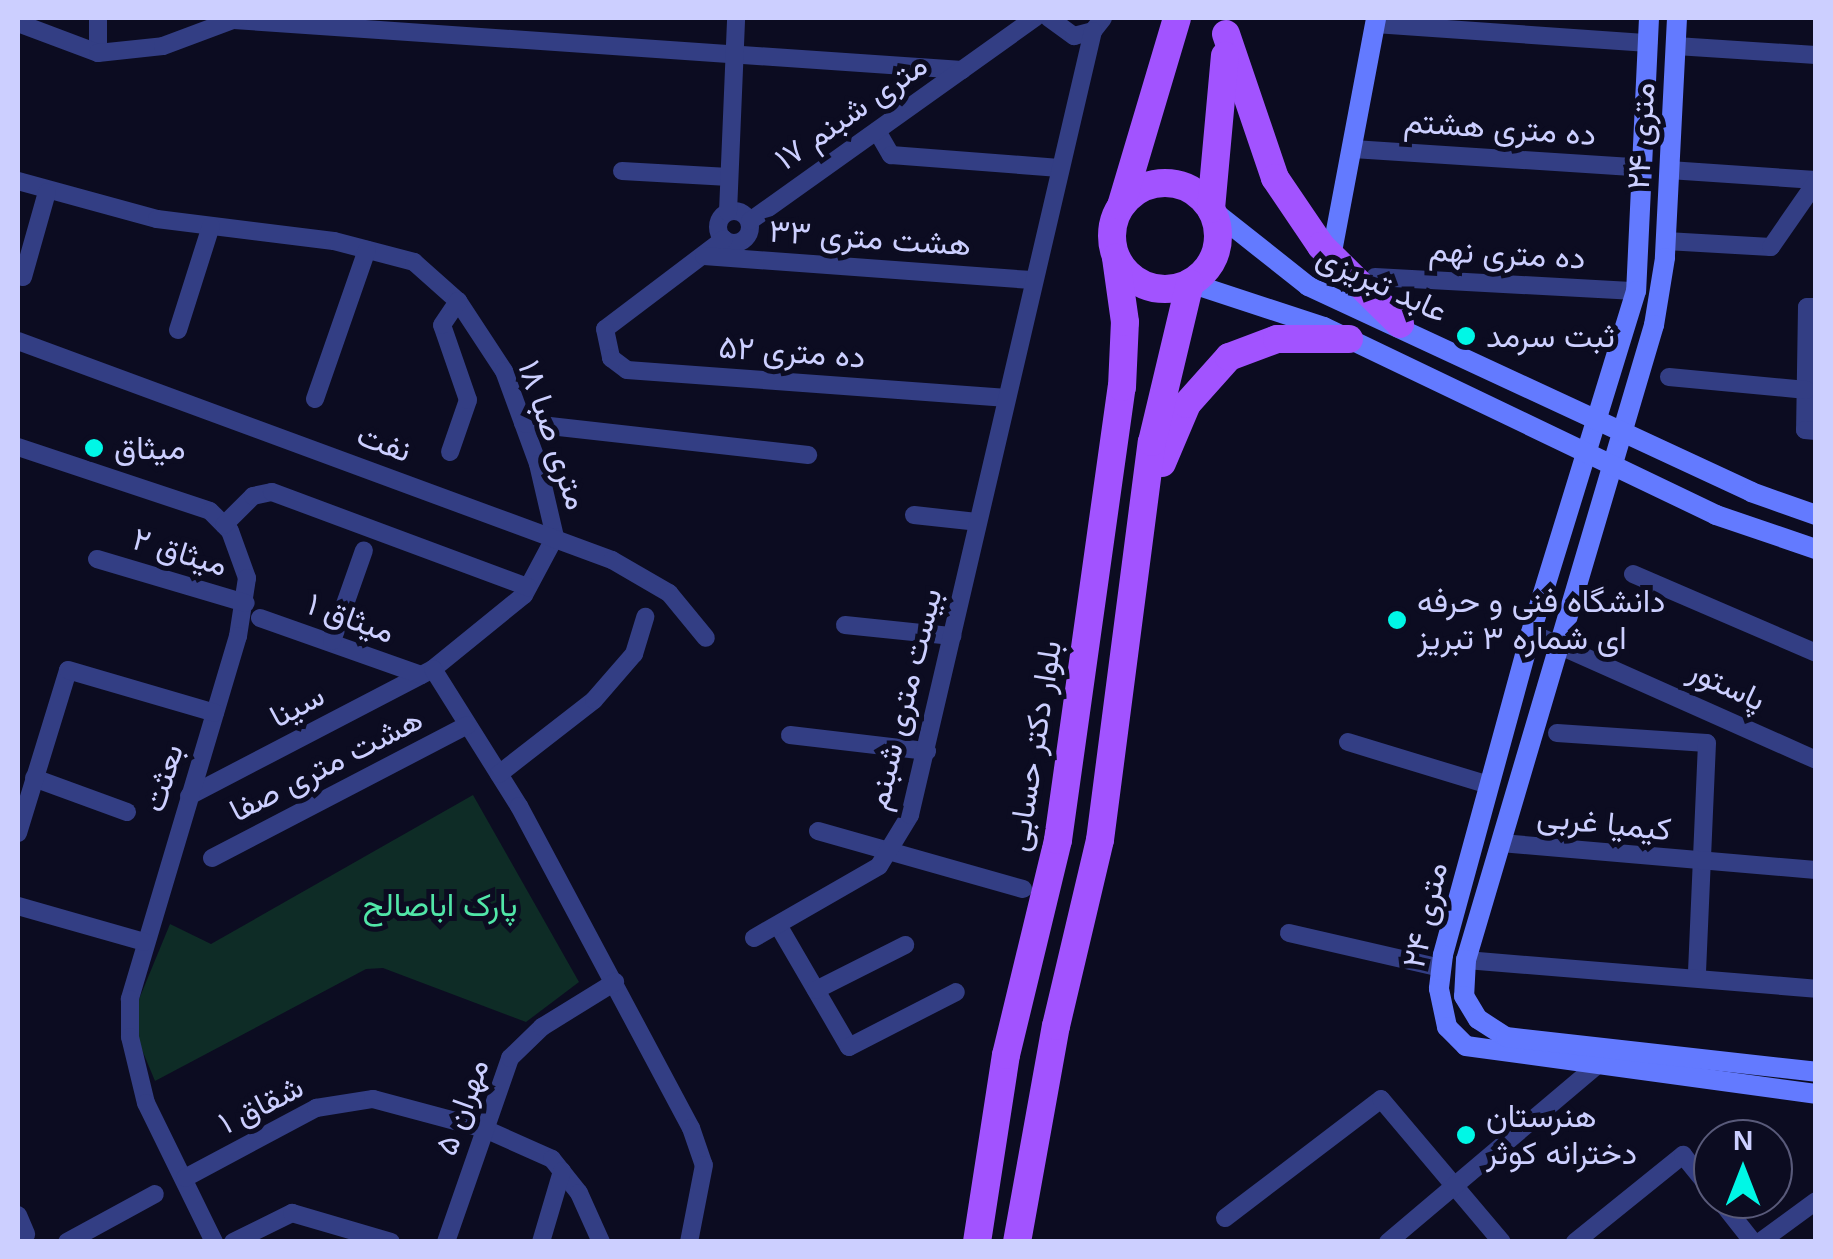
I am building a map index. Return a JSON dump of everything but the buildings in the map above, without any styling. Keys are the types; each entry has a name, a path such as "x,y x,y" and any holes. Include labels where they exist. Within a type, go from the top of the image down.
{"main road":[{"path":"1177,18 1112,240 1116,258 1140,283 1174,289 1204,273 1218,242 1211,209 1227,26"},
{"path":"1227,26 1274,178 1331,257 1400,324"},
{"path":"1121,206 1134,193 1168,183 1185,187 1211,209"},
{"name":"بلوار دکتر حسابی","path":"977,1242 1006,1055 1058,840 1122,387 1125,322 1116,258"},
{"path":"1017,1242 1052,1042 1100,840 1163,386 1190,283"},
{"path":"1143,511 1174,428 1216,367 1258,342 1349,340"}],"street":[{"path":"98,18 98,53"},
{"path":"704,256 724,240 718,224 728,212 736,18"},
{"name":"۱۷ متری شبنم","path":"724,240 744,240 750,221 1035,18"},
{"path":"1049,18 1064,33 1098,24"},
{"name":"۲۴ متری","path":"1649,18 1636,290 1530,633 1441,968 1447,1027 1466,1046 1600,1063 1816,1072"},
{"name":"۲۴ متری","path":"1678,18 1665,249 1624,433 1558,641 1466,960 1464,996 1478,1018 1506,1037 1694,1068 1816,1094"},
{"path":"18,24 98,53 164,46 236,19 962,70"},
{"path":"1331,257 1375,20 1648,43"},
{"name":"بیست متری شبنم","path":"754,938 848,886 890,851 910,814 1032,280 1098,24"},
{"path":"1676,46 1816,55"},
{"path":"877,131 891,155 1060,168"},
{"name":"ده متری هشتم","path":"1353,149 1642,168"},
{"path":"1669,170 1816,181"},
{"path":"622,171 728,177"},
{"name":"متری صبا ۱۸","path":"18,181 48,192 211,226 367,250 414,262 458,301 504,371 555,537 528,587 427,672"},
{"path":"1639,256 1665,249 1770,247 1816,181"},
{"path":"23,277 48,192"},
{"name":"عابد تبریزی","path":"1211,209 1286,273 1624,433 1816,515"},
{"path":"728,212 750,221"},
{"path":"178,330 211,226"},
{"path":"315,399 367,250"},
{"name":"هشت متری ۳۳","path":"704,256 1032,280"},
{"name":"ده متری ۵۲","path":"704,256 605,329 604,345 627,370 1004,398"},
{"name":"ده متری نهم","path":"1375,277 1636,290"},
{"name":"عابد تبریزی","path":"1190,283 1278,309 1716,514 1816,549"},
{"path":"450,452 468,400 442,325 458,301"},
{"path":"1810,430 1806,390 1811,307"},
{"name":"نفت","path":"18,341 555,537 670,593 706,638"},
{"path":"1669,377 1806,390"},
{"path":"523,423 808,456"},
{"path":"26,449 210,511 224,526 254,496 272,492 528,587"},
{"path":"914,515 977,522"},
{"name":"بعثت","path":"207,1239 185,1178 146,1103 130,1037 130,999 246,603 248,578 224,526"},
{"path":"332,641 364,550"},
{"name":"میثاق ۲","path":"98,559 246,603"},
{"path":"1633,574 1816,653"},
{"path":"499,774 594,700 634,654 646,617"},
{"name":"میثاق ۱","path":"260,618 427,672"},
{"path":"845,624 952,636"},
{"name":"پاستور","path":"1530,633 1558,641 1816,760"},
{"path":"18,833 68,670 214,713"},
{"path":"427,672 499,774 615,982 704,1165 690,1242"},
{"name":"سینا","path":"189,796 427,672"},
{"name":"هشت متری صفا","path":"212,858 468,726"},
{"path":"1557,733 1707,743 1697,976"},
{"path":"790,734 927,750"},
{"path":"1348,742 1489,785"},
{"path":"34,778 127,812"},
{"path":"818,830 1023,888"},
{"name":"کیمیا غربی","path":"1501,843 1816,870"},
{"path":"18,906 144,942"},
{"path":"778,925 849,1047 956,992"},
{"path":"1288,933 1441,968"},
{"path":"816,990 905,944"},
{"path":"1466,960 1697,976 1816,989"},
{"name":"مهران ۵","path":"446,1242 510,1058 542,1027 615,982"},
{"path":"1388,1242 1457,1188 1600,1063"},
{"name":"شقاق ۱","path":"185,1178 316,1108 348,1098 485,1129 552,1158 562,1171"},
{"path":"1225,1218 1381,1098 1502,1242"},
{"path":"1575,1242 1683,1154 1693,1167"},
{"path":"541,1242 562,1171"},
{"path":"562,1171 601,1242"},
{"path":"67,1242 155,1194"},
{"path":"1737,1219 1757,1242 1816,1201"},
{"path":"233,1242 292,1214 391,1242"},
{"path":"18,1215 26,1234"}],"green space":[{"name":"پارک اباصالح","path":"473,795 579,982 526,1022 383,968 366,969 155,1081 130,1021 170,924 211,944"}],"place":[{"name":"ثبت سرمد","path":"1466,336"},
{"name":"میثاق","path":"94,448"},
{"name":"دانشگاه فنی و حرفه ای شماره ۳ تبریز","path":"1397,620"},
{"name":"هنرستان دخترانه کوثر","path":"1466,1135"}]}
